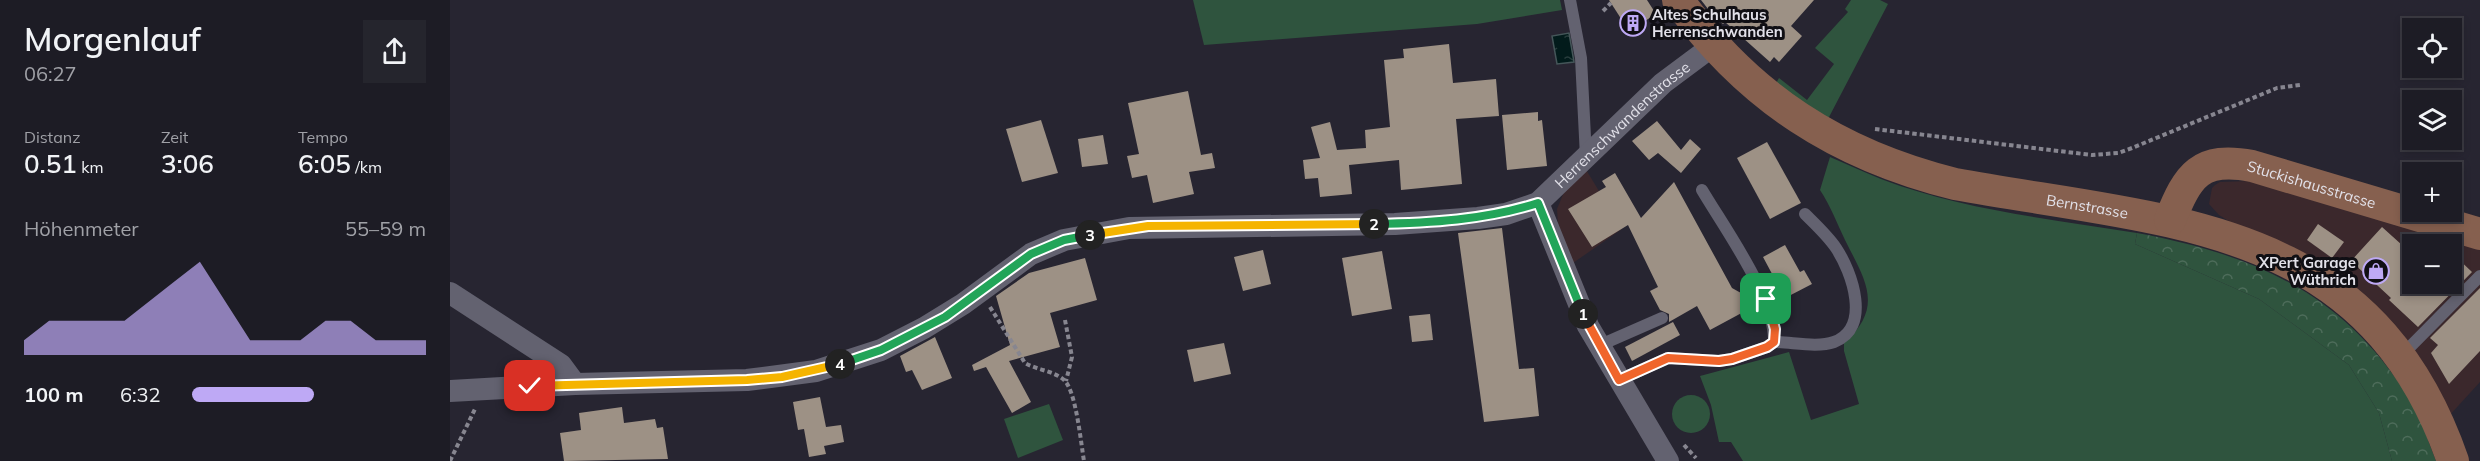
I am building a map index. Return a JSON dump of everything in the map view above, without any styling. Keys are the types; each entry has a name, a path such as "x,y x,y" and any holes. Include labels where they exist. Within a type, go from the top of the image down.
{"main road":[{"name":"Bernstrasse","path":"1678,0 1713,45 1751,81 1802,121 1843,144 1893,166 1955,184 2169,220 2246,244 2299,267 2331,288 2361,312 2401,356 2425,393 2441,425 2453,461"},
{"name":"Stuckishausstrasse","path":"2169,220 2183,188 2194,174 2209,165 2235,163 2252,166 2480,234"}],"street":[{"name":"Herrenschwandenstrasse","path":"450,391 575,384 747,380 816,371 849,362 897,343 945,317 1031,254 1064,240 1130,228 1420,222 1506,213 1538,203 1664,83 1713,45"},
{"path":"1538,203 1598,346 1668,461"},
{"path":"450,293 561,365 575,384"}],"lane":[{"path":"1570,0 1581,58 1586,156"},
{"path":"1702,190 1766,299 1775,329 1774,342"},
{"path":"1619,380 1668,358 1719,361 1767,347 1774,342 1831,343 1844,336 1856,313 1854,292 1844,262 1831,241 1805,214"},
{"path":"2401,356 2480,276"},
{"path":"1598,346 1662,318"}],"path":[{"path":"1603,11 1611,3"},
{"path":"1867,128 2106,155 2132,148 2277,88 2300,85"},
{"path":"980,292 1025,363 1066,381 1071,388 1084,461"},
{"path":"1065,320 1072,357 1066,381"},
{"path":"450,461 485,389"}],"shaded area":[{"path":"1585,168 1622,229 1573,263 1558,225 1557,209 1564,192"},
{"path":"2249,181 2446,234 2402,234 2402,294 2462,294 2462,238 2480,243 2480,382 2448,417 2305,256 2280,242 2230,222 2219,215 2209,204 2212,188 2220,182"}],"green space":[{"path":"1193,0 1560,0 1562,10 1477,24 1204,45"},
{"path":"1851,0 1880,0 1888,4 1828,119 1775,85 1779,78 1807,100 1834,64 1815,48 1848,12 1845,9"},
{"path":"1830,157 1881,179 1943,199 2137,233 2135,244 2259,299 2349,365 2379,413 2392,461 1743,461 1731,442 1719,442 1711,405 1700,376 1789,352 1811,420 1859,404 1844,351 1844,343 1857,330 1864,317 1868,305 1867,293 1859,268 1820,190"},
{"path":"2137,233 2220,253 2258,267 2293,284 2325,305 2355,331 2383,362 2409,398 2421,421 2436,461 2392,461 2379,413 2349,365 2259,299 2135,244"},
{"path":"1691,395 1705,400 1710,414 1705,428 1691,433 1677,428 1672,414 1677,400"},
{"path":"1049,404 1063,440 1018,458 1004,419"}],"water":[{"path":"1569,33 1574,62 1557,64 1552,36"}],"building":[{"name":"Altes Schulhaus Herrenschwanden","path":"1609,0 1647,0 1656,14 1629,31"},
{"path":"1701,0 1814,0 1791,26 1802,36 1779,62 1774,57 1770,62 1725,22 1723,24"},
{"path":"1449,44 1453,83 1496,79 1499,116 1456,119 1462,184 1401,190 1399,160 1349,165 1352,194 1320,197 1318,178 1305,179 1303,160 1320,158 1311,127 1330,122 1337,150 1366,148 1365,130 1390,127 1384,60 1404,58 1403,49"},
{"path":"1188,91 1201,155 1212,153 1215,168 1189,172 1194,194 1153,203 1147,175 1132,178 1127,156 1139,154 1128,103"},
{"path":"1538,112 1538,121 1542,120 1547,166 1507,170 1502,115"},
{"path":"1041,120 1058,173 1022,182 1006,129"},
{"path":"1657,121 1681,150 1690,139 1701,149 1681,173 1658,153 1649,160 1632,141"},
{"path":"1103,135 1108,164 1082,167 1078,139"},
{"path":"1767,142 1801,203 1770,219 1737,158"},
{"path":"1615,173 1641,218 1674,182 1732,288 1741,293 1749,309 1710,330 1697,306 1669,322 1669,314 1660,310 1650,291 1658,287 1628,225 1592,247 1568,209 1606,187 1602,181"},
{"path":"2318,224 2344,242 2332,258 2307,240"},
{"path":"2382,227 2402,245 2402,294 2450,294 2418,327 2351,261"},
{"path":"1502,228 1519,369 1534,368 1539,416 1484,422 1458,233"},
{"path":"1785,245 1800,272 1804,270 1812,284 1785,298 1763,257"},
{"path":"1263,250 1271,284 1243,291 1234,257"},
{"path":"1382,251 1392,309 1352,316 1342,258"},
{"path":"1085,258 1097,300 1050,313 1060,347 1009,361 1031,402 1012,413 986,367 974,371 972,365 1010,345 996,296 1029,273"},
{"path":"2462,262 2472,272 2462,282"},
{"path":"2480,288 2480,351 2449,384 2431,353 2438,345 2430,338"},
{"path":"1430,314 1433,340 1412,342 1409,316"},
{"path":"1673,322 1680,335 1632,361 1625,347"},
{"path":"935,337 952,378 922,390 912,370 906,372 900,356"},
{"path":"1224,343 1231,374 1194,382 1187,350"},
{"path":"820,397 826,427 841,425 844,442 824,446 826,454 809,457 804,429 798,430 793,402"},
{"path":"622,407 624,423 655,419 657,428 663,427 668,459 564,461 560,433 581,430 579,413"}],"place":[{"name":"Altes Schulhaus Herrenschwanden","path":"1633,23"},
{"name":"XPert Garage Wüthrich","path":"2376,271"}],"route":[{"path":"530,386 747,380 816,371 849,362 905,339 945,317 1031,254 1064,240 1148,226 1395,224 1478,218 1506,213 1538,203 1588,326 1619,380 1668,358 1719,361 1767,347 1774,342 1775,329 1766,299"}]}
